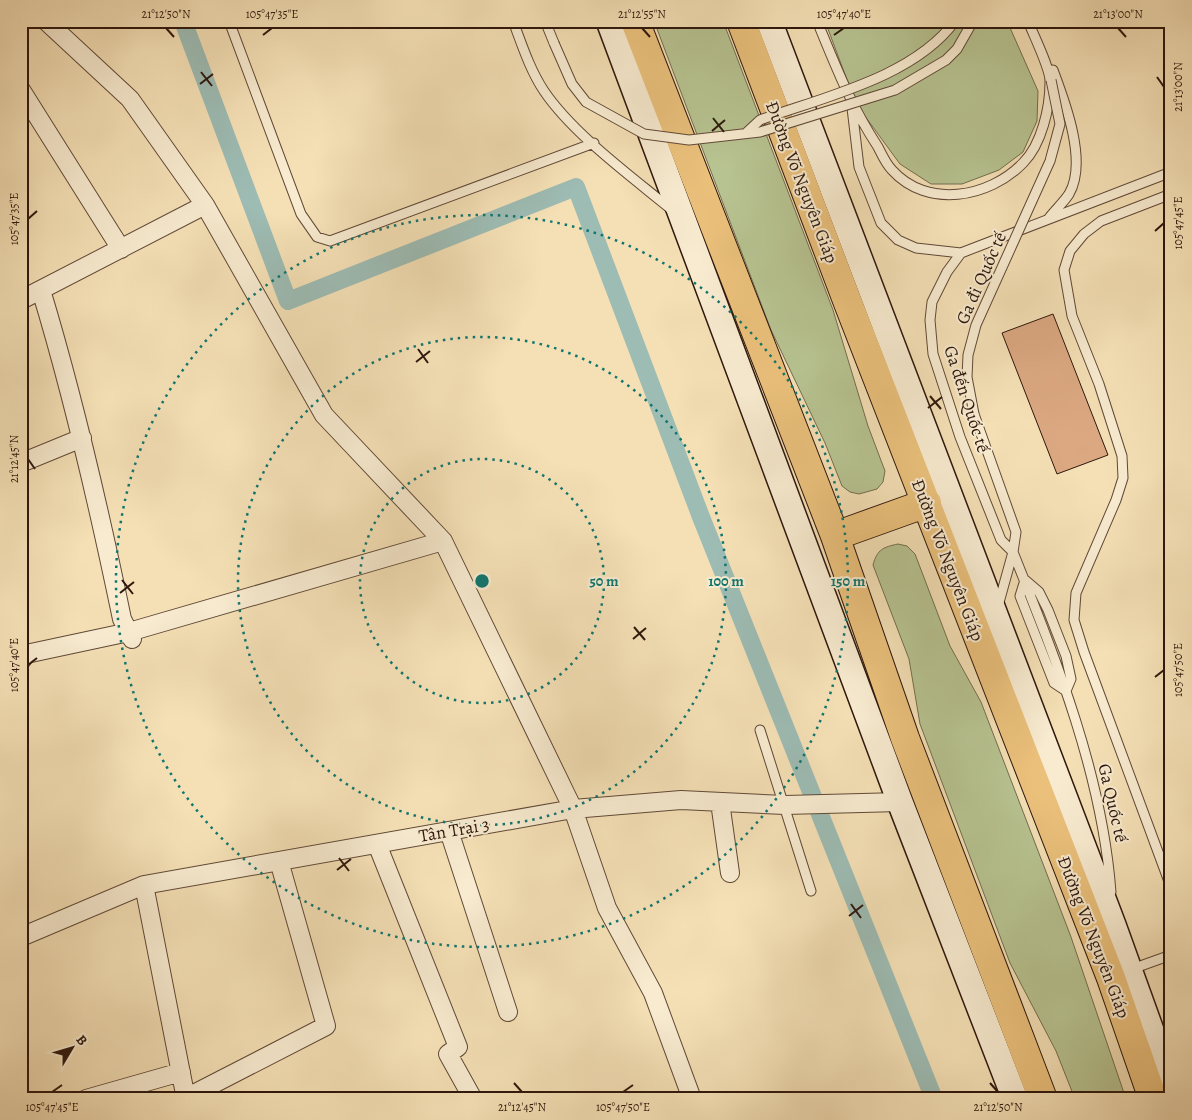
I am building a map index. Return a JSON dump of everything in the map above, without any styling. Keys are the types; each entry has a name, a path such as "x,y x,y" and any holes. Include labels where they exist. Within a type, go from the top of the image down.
{"highway":[{"path":"625,21 661,89"},
{"path":"635,21 835,536 905,738 1042,1099"},
{"name":"Đường Võ Nguyên Giáp","path":"741,21 848,303 1115,970 1153,1099"},
{"path":"835,536 927,503"}],"main road":[{"path":"609,21 900,802 1014,1099"},
{"name":"Đường Võ Nguyên Giáp","path":"769,21 1113,925"},
{"path":"1113,925 1115,970"},
{"path":"982,1014 992,969"},
{"name":"Đường Võ Nguyên Giáp","path":"1115,970 1171,1086"}],"street":[{"path":"46,21 130,99 205,205 324,415 443,541 573,809 607,908 653,993 692,1099"},
{"path":"21,90 121,249"},
{"path":"21,300 205,205"},
{"path":"41,290 82,438 122,619 130,636"},
{"path":"21,462 82,438"},
{"path":"21,661 26,654 130,636 443,541"},
{"name":"Tân Trại 3","path":"21,937 144,886 573,809 681,800 784,804 900,802"},
{"path":"720,802 730,873"},
{"path":"449,831 508,1012"},
{"path":"377,844 458,1047 448,1054 473,1099"},
{"path":"144,886 186,1098 326,1026 278,861"},
{"path":"86,1099 181,1072"}],"lane":[{"path":"229,21 302,214 317,237 330,241 594,143"},
{"path":"513,21 530,63 544,90 560,111 682,219"},
{"path":"545,21 572,84 586,102 644,134 689,140 760,132 895,90 935,69 946,60 957,49 974,21"},
{"path":"818,21 851,103 877,147 892,170 920,191 954,196 980,190 1008,176 1024,162 1036,144 1045,116 1051,80"},
{"path":"852,21 874,21"},
{"path":"746,133 760,120 881,76 914,61 937,44 955,21"},
{"name":"Ga đi Quốc tế","path":"1013,552 1016,532 974,414 967,377 968,355 976,325 1050,161 1060,124 1051,80 1028,21"},
{"path":"1035,21 1061,93 1076,152 1075,175 1069,193 1047,220"},
{"path":"851,103 859,167 881,223 898,240 916,248 961,253 1171,172"},
{"path":"1171,194 1101,221 1084,234 1070,251 1064,270 1072,316 1099,384 1122,456 1123,478 1076,593 1074,620 1084,652 1171,887"},
{"name":"Ga đến Quốc tế","path":"961,253 947,272 932,302 930,320 933,354 960,437 1000,540 1013,552"},
{"path":"995,615 1013,552"},
{"name":"Ga Quốc tế","path":"1013,552 1024,580 1039,592 1066,656 1071,679 1066,691"},
{"name":"Ga Quốc tế","path":"1024,580 1020,596 1054,683 1066,691 1090,768 1106,841 1113,925"},
{"path":"760,730 811,891"},
{"path":"1115,970 1171,955"}],"green space":[{"path":"654,21 723,21 833,310 868,426 885,471 883,482 877,489 859,494 850,492 842,486 825,443 771,330"},
{"path":"825,21 1007,21 1038,91 1037,121 1023,152 999,170 962,184 931,184 900,164 856,104"},
{"path":"898,544 907,546 915,554 950,646 981,702 1071,937 1126,1099 1075,1099 1056,1051 1010,963 920,724 909,659 873,565 879,552 889,546"}],"building":[{"path":"1053,314 1108,455 1057,474 1002,333"}],"waterway":[{"path":"183,21 288,301 576,187 701,517 934,1099"}]}
